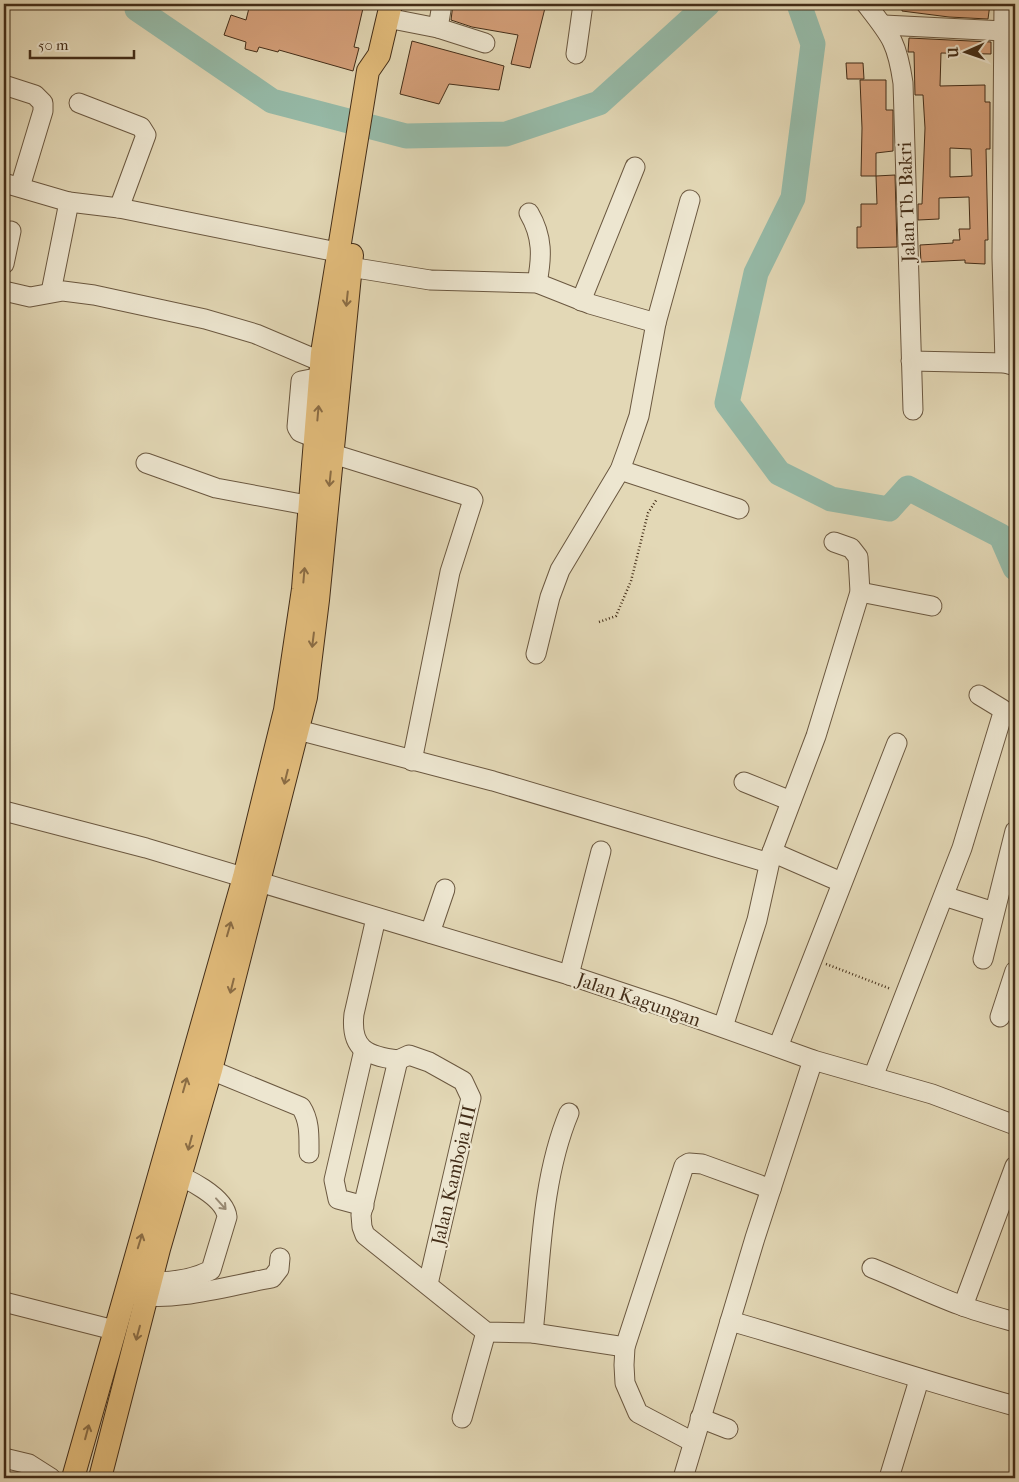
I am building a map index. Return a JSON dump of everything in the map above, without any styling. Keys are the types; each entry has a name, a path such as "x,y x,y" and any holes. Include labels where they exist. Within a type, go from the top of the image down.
{"main road":[{"path":"100,1478 149,1290 172,1173 252,879 298,730 306,697 316,618 318,507 315,438 321,370 344,260 372,86 368,71 379,55 389,11"},
{"path":"73,1478 127,1286 211,1070 252,879 285,710 303,589 318,507 333,454 344,260"}],"street":[{"path":"438,28 442,4"},
{"path":"576,54 583,4"},
{"name":"Jalan Tb. Bakri","path":"866,4 890,34 898,54 903,83 913,410"},
{"path":"912,361 1010,364 1002,258 1004,4"},
{"path":"389,11 485,43"},
{"path":"884,25 1004,31"},
{"path":"4,85 35,94 43,103 43,111 12,185 69,202 119,208 430,280 537,284 581,301 656,324"},
{"path":"79,103 141,127 146,135 119,208"},
{"path":"581,301 635,167"},
{"path":"536,654 550,597 560,570 620,470 639,416 656,324 690,200"},
{"path":"51,292 69,202"},
{"path":"529,213 540,238 542,258 537,284"},
{"path":"4,264 11,231"},
{"path":"4,291 30,297 41,297 51,292 94,295 205,319 256,334 321,370"},
{"path":"333,454 471,497 473,500 450,572 412,760"},
{"path":"146,463 216,488 318,507"},
{"path":"620,470 739,508"},
{"path":"723,1028 757,920 771,858 816,736 860,592 858,557 851,548 834,542"},
{"path":"860,592 932,606"},
{"path":"873,1077 962,848 1008,716 1002,709 979,695"},
{"path":"298,730 771,858 842,882"},
{"path":"778,1047 814,960 842,882 897,743"},
{"path":"744,782 791,801"},
{"name":"Jalan Kagungan","path":"4,811 146,848 568,975 813,1060 932,1094 1015,1125"},
{"path":"983,959 1015,831"},
{"path":"568,975 601,851"},
{"path":"430,934 445,889"},
{"path":"944,896 994,912"},
{"path":"364,1206 338,1199 334,1180 364,1050 352,1030 376,918"},
{"path":"1000,1017 1015,972"},
{"name":"Jalan Kamboja III","path":"364,1050 378,1057 398,1060 409,1055 429,1062 463,1081 471,1098 428,1284"},
{"path":"398,1060 364,1206 362,1227 365,1235 486,1332 533,1333 625,1347"},
{"path":"689,1477 693,1442 700,1418 813,1060"},
{"path":"211,1070 301,1106 306,1114 309,1125 309,1153"},
{"path":"533,1333 548,1198 559,1140 569,1113"},
{"path":"693,1442 638,1413 625,1383 625,1347 684,1166 689,1163 702,1164 771,1189"},
{"path":"963,1306 1015,1166"},
{"path":"149,1290 200,1276 212,1270 227,1217 226,1210 220,1201 172,1173"},
{"path":"127,1286 149,1290 191,1293 272,1278 277,1274 280,1258"},
{"path":"872,1268 906,1280 926,1292 963,1306 1015,1322"},
{"path":"4,1302 114,1330"},
{"path":"730,1321 829,1349 919,1380 1015,1406"},
{"path":"462,1418 486,1332"},
{"path":"889,1478 919,1380"},
{"path":"700,1418 728,1429"},
{"path":"4,1458 29,1464 52,1478"}],"path":[{"path":"599,622 616,616 631,581 648,513 667,486"},
{"path":"814,960 904,994"}],"building":[{"path":"250,4 364,4 354,47 359,48 353,71 279,50 278,52 259,47 257,52 245,49 246,42 224,35 231,15 246,20"},
{"path":"453,4 546,4 530,68 511,64 518,35 472,27 451,20"},
{"path":"902,4 990,4 988,19 949,17 902,11"},
{"path":"909,38 991,42 991,54 941,53 940,86 985,85 985,102 990,102 990,149 986,149 988,240 985,240 985,264 965,263 965,260 921,262 920,245 953,243 953,240 960,240 959,229 970,229 969,197 939,198 939,219 918,220 918,204 922,204 925,128 923,95 915,95 914,52 908,52","holes":["950,148 971,149 972,176 950,177"]},
{"path":"412,41 504,66 499,90 449,84 439,104 400,94"},
{"path":"846,63 863,63 864,79 847,79"},
{"path":"860,80 886,80 886,110 893,110 893,151 876,153 876,176 861,176"},
{"path":"895,175 897,247 857,248 857,227 861,227 861,204 877,204 876,176"}],"waterway":[{"path":"137,4 137,9 272,101 406,136 506,134 599,103 708,4"},
{"path":"799,4 813,44 793,198 756,273 727,403 779,473 831,499 889,509 908,488 1001,536 1015,568"}]}
